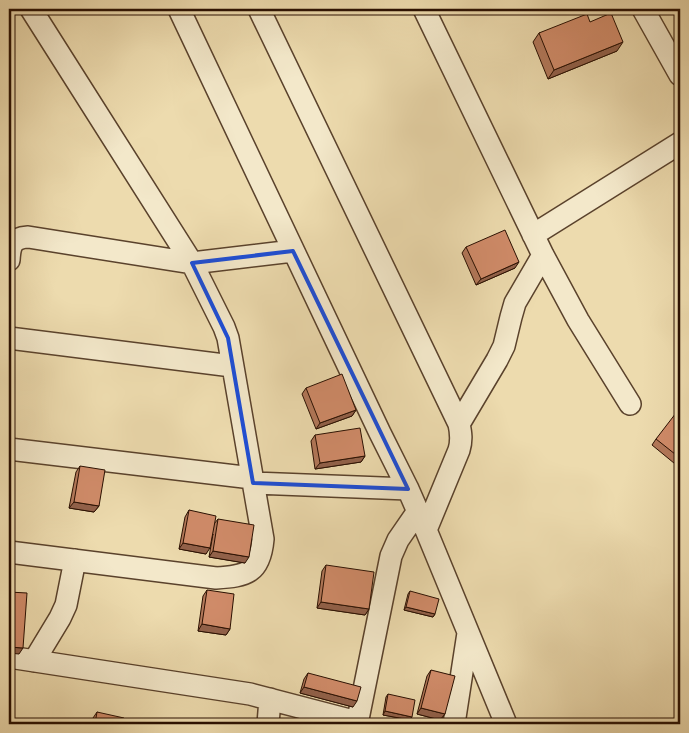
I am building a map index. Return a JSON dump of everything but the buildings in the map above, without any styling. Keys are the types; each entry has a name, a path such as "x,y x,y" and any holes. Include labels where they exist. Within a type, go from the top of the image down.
{"street":[{"path":"9,552 216,578 237,576 248,572 258,563 262,552 263,539 228,338 224,328 192,262 30,9"},
{"path":"179,9 408,489 506,724"},
{"path":"9,657 232,691 270,699 357,723 391,556 398,540 422,520 459,450 461,433 259,9"},
{"path":"424,9 543,256 578,320 630,404"},
{"path":"643,9 680,75"},
{"path":"533,235 680,143"},
{"path":"10,245 20,238 28,237 192,262 293,251"},
{"path":"458,424 497,360 504,346 515,303 543,256"},
{"path":"9,338 232,366"},
{"path":"9,449 252,480 408,489"},
{"path":"34,661 66,605 75,560"},
{"path":"454,724 468,634"},
{"path":"268,724 270,699"}],"highlighted area":[{"path":"293,251 408,489 253,483 228,338 192,263"}]}
